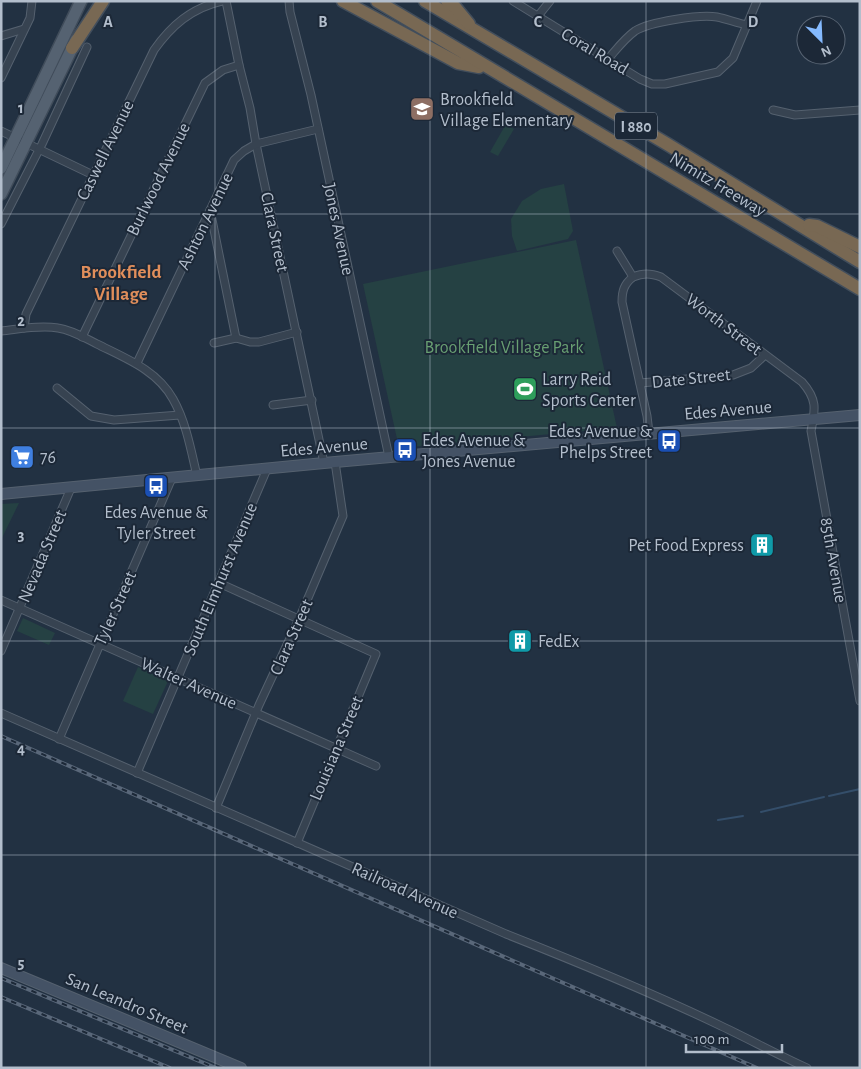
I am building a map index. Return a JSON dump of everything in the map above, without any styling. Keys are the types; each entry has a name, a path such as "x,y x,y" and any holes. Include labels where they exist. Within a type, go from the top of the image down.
{"highway":[{"path":"72,48 103,1"},
{"path":"343,1 458,63 490,69"},
{"name":"Nimitz Freeway","path":"377,1 860,289"},
{"name":"Nimitz Freeway","path":"425,1 860,262"},
{"path":"447,1 455,7 474,30"},
{"path":"797,223 817,226 860,247"},
{"path":"755,226 860,297"}],"main road":[{"path":"1,194 21,140 82,1"},
{"path":"1,168 21,140 72,48 95,1"}],"street":[{"path":"1,78 30,18 32,1"},
{"name":"Caswell Avenue","path":"24,328 26,314 154,50 165,34 179,20 203,7 222,1"},
{"name":"Clara Street","path":"226,1 324,463"},
{"name":"Jones Avenue","path":"289,1 389,457"},
{"name":"Coral Road","path":"513,1 640,79 652,84 665,84 718,72 733,58 747,25"},
{"path":"538,16 550,1"},
{"path":"608,59 626,38 636,30 649,25 701,16 717,17 747,25 757,1"},
{"path":"1,36 24,30"},
{"path":"1,224 39,149 86,46"},
{"name":"Burlwood Avenue","path":"82,337 205,83 223,70 239,65"},
{"path":"773,110 795,115 860,110"},
{"name":"Ashton Avenue","path":"138,364 234,160 256,144 318,130"},
{"path":"1,131 92,175"},
{"path":"210,209 236,338"},
{"path":"617,251 633,277 626,283 622,292 622,302 649,433"},
{"name":"Worth Street","path":"633,277 642,273 661,277 802,382 808,389 816,408 813,419"},
{"path":"1,331 24,328 60,328 138,364 160,382 173,398 188,440 197,476"},
{"path":"214,343 236,338 250,342 259,342 297,332"},
{"name":"Date Street","path":"640,383 733,375 751,368 765,354"},
{"path":"56,388 91,416 114,420 180,415"},
{"path":"274,405 312,400"},
{"name":"Edes Avenue","path":"1,494 860,415"},
{"name":"85th Avenue","path":"813,419 811,431 860,701"},
{"name":"Clara Street","path":"216,808 343,516 335,462"},
{"name":"South Elmhurst Avenue","path":"137,773 267,469"},
{"name":"Tyler Street","path":"58,739 172,478"},
{"name":"Nevada Street","path":"1,651 71,488"},
{"path":"219,583 299,619"},
{"name":"Walter Avenue","path":"1,600 376,766"},
{"name":"Louisiana Street","path":"297,843 376,654 299,619"},
{"name":"Railroad Avenue","path":"1,714 506,934 718,1024 779,1056 807,1068"},
{"name":"San Leandro Street","path":"1,968 241,1068"}],"green space":[{"path":"506,124 514,129 498,156 490,152"},
{"path":"564,184 573,231 568,239 517,251 512,236 511,219 522,201 541,189"},
{"name":"Brookfield Village Park","path":"576,240 617,428 399,448 363,284"},
{"path":"19,503 1,540 1,504"},
{"path":"23,618 55,633 49,645 17,631"},
{"path":"138,667 168,681 153,714 123,701"}],"waterway":[{"path":"829,796 860,789"},
{"path":"761,812 824,797"},
{"path":"718,820 743,816"}],"railway":[{"path":"1,736 757,1068"},
{"path":"1,978 216,1068"},
{"path":"1,997 170,1068"}],"place":[{"name":"Brookfield Village Elementary","path":"422,109"},
{"name":"Larry Reid Sports Center","path":"525,389"},
{"name":"Edes Avenue & Phelps Street","path":"669,441"},
{"name":"Edes Avenue & Jones Avenue","path":"405,450"},
{"name":"76","path":"22,457"},
{"name":"Edes Avenue & Tyler Street","path":"156,486"},
{"name":"Pet Food Express","path":"762,545"},
{"name":"FedEx","path":"520,641"}],"district":[{"name":"Brookfield Village","path":"121,282"}]}
